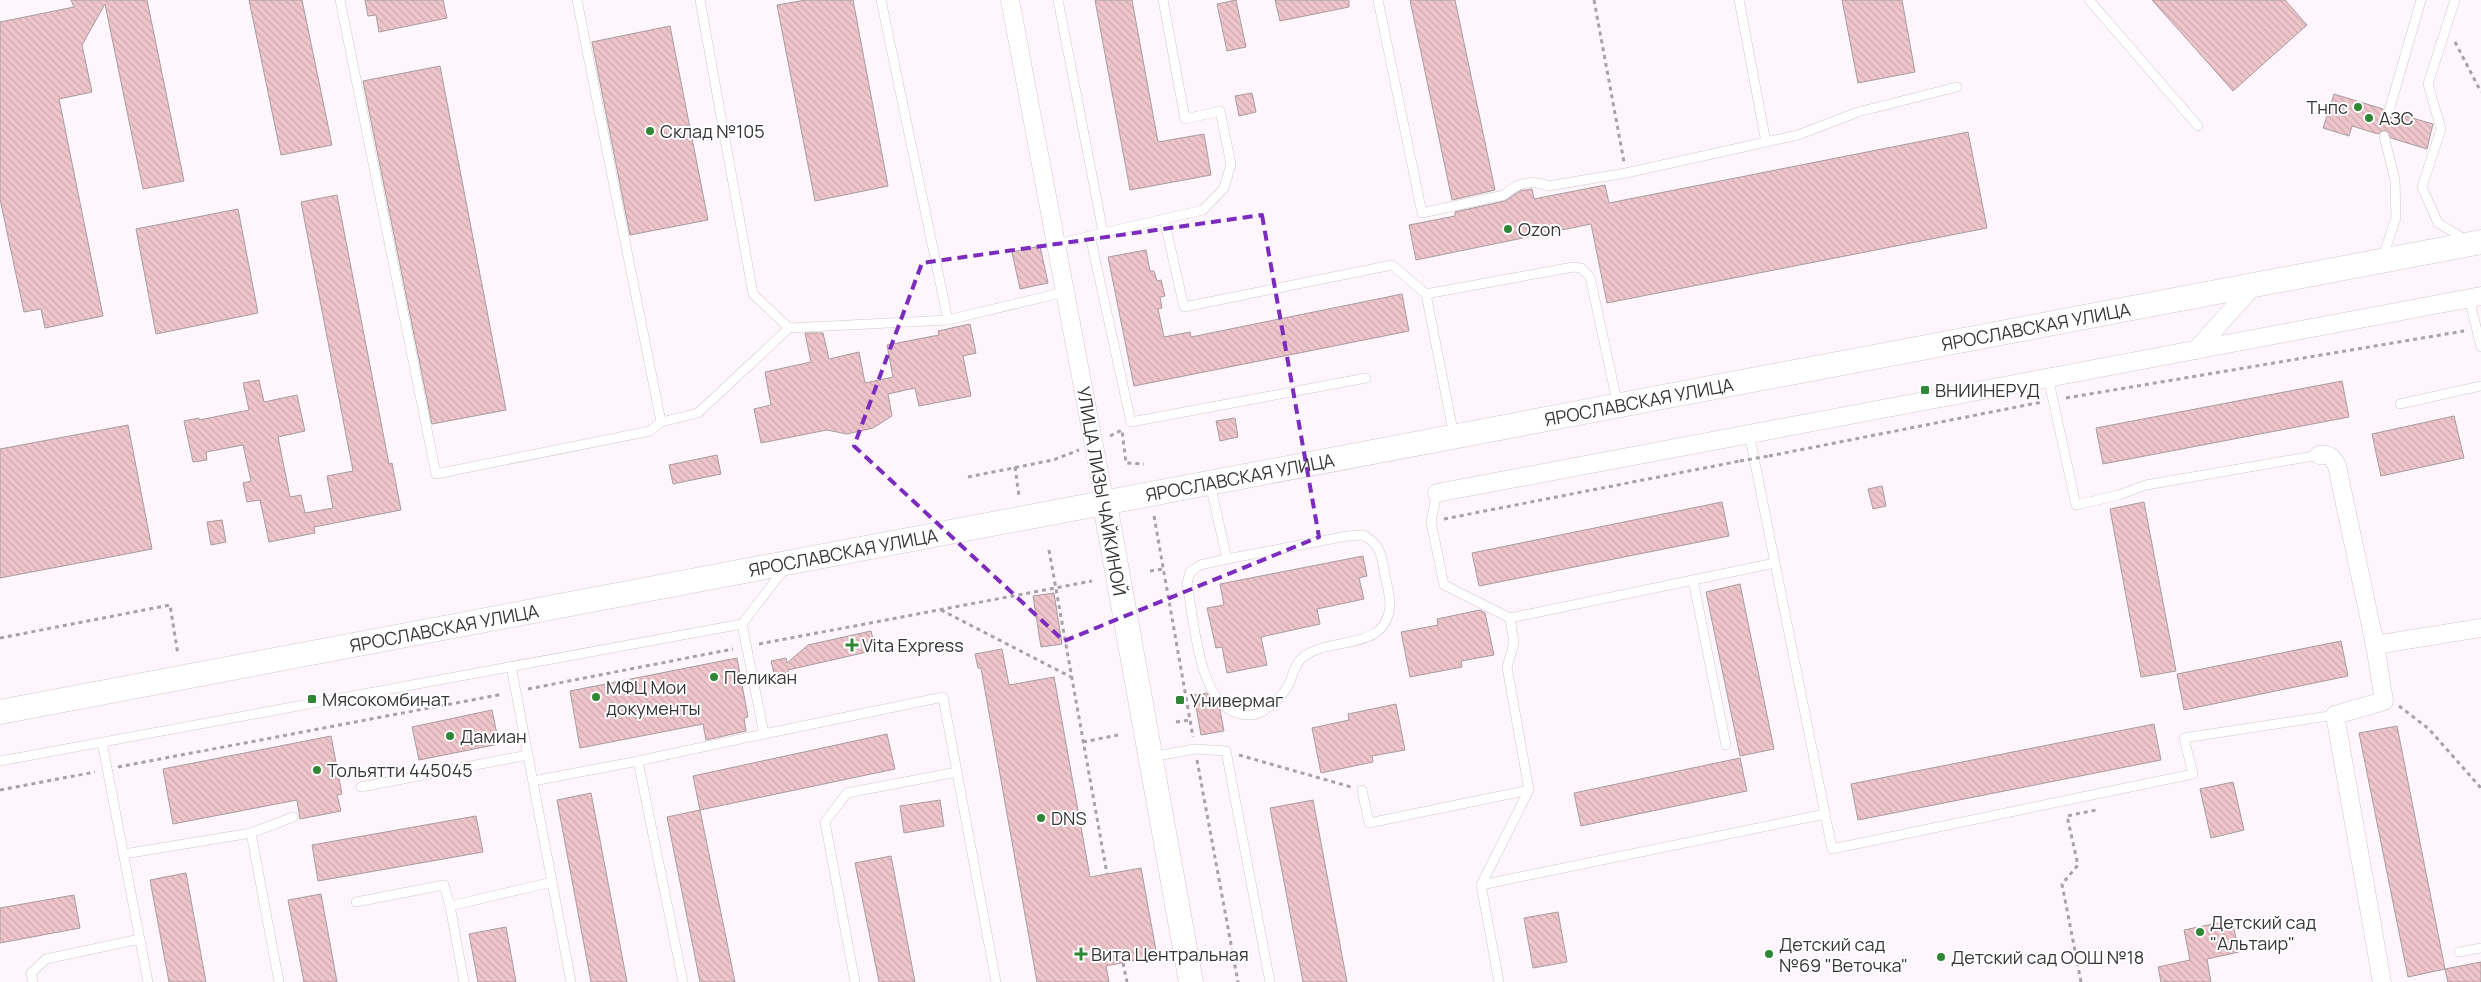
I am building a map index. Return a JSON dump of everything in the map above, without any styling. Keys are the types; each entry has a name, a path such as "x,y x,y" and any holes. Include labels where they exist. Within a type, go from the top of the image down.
{"main road":[{"name":"ЯРОСЛАВСКАЯ УЛИЦА","path":"0,712 2477,243"},
{"name":"УЛИЦА ЛИЗЫ ЧАЙКИНОЙ","path":"1105,504 1191,982"}],"street":[{"name":"УЛИЦА ЛИЗЫ ЧАЙКИНОЙ","path":"1010,0 1105,504"},
{"path":"2196,350 2254,285"},
{"path":"1438,493 2475,297"},
{"path":"2319,455 2327,455 2334,459 2337,466 2375,645 2384,702 2335,714 2382,982"},
{"path":"2375,645 2481,628"}],"lane":[{"path":"340,0 436,474 650,431 661,422 698,413 789,328 948,320 1064,292"},
{"path":"576,0 661,422"},
{"path":"700,0 753,294 789,328"},
{"path":"881,0 948,320"},
{"path":"1058,0 1103,232"},
{"path":"1056,244 1203,210 1224,188 1231,164 1220,111 1185,119 1163,0"},
{"path":"1378,0 1422,213 1504,195 1514,186 1537,181 1548,186 1626,172 1798,135 1858,112 1957,87"},
{"path":"1739,0 1766,142"},
{"path":"2089,0 2198,126"},
{"path":"2389,111 2422,0"},
{"path":"2455,0 2428,84 2441,129 2422,188 2438,223 2477,243"},
{"path":"2381,261 2396,218 2394,180 2384,136"},
{"path":"1164,219 1184,307 1392,265 1426,294 1454,438"},
{"path":"1090,236 1131,422 1366,378"},
{"path":"1426,294 1573,267 1581,268 1590,277 1618,406"},
{"path":"2475,297 2477,328 2481,347"},
{"path":"2048,377 2076,505 2119,495 2146,485 2319,455"},
{"path":"2400,404 2481,386"},
{"path":"1749,433 1832,850 2192,774 2184,738 2335,714"},
{"path":"1210,484 1227,559"},
{"path":"1438,493 1431,522 1444,585 1510,618 1775,562"},
{"path":"1363,535 1374,541 1381,552 1390,604 1388,618 1380,631 1365,639 1320,647 1301,658 1280,697 1261,712 1246,716 1231,711 1215,696 1203,670 1187,584 1190,572 1200,565 1227,559 1347,536 1363,535"},
{"path":"0,761 742,624 789,564"},
{"path":"1693,580 1726,745"},
{"path":"1500,982 1481,885 1529,790 1507,667 1514,643 1510,618"},
{"path":"742,624 745,647 764,734"},
{"path":"511,666 570,982"},
{"path":"533,781 943,697 996,982"},
{"path":"102,742 148,982"},
{"path":"1150,757 1195,749 1226,751 1270,982"},
{"path":"361,787 528,755"},
{"path":"638,761 682,982"},
{"path":"855,982 825,822 847,793 957,772"},
{"path":"1362,790 1369,823 1529,790"},
{"path":"1481,885 1826,814"},
{"path":"124,854 251,833 293,817"},
{"path":"251,833 279,982"},
{"path":"450,906 552,882"},
{"path":"356,902 444,885 450,906 464,982"},
{"path":"33,982 31,973 46,959 140,939"},
{"path":"2459,952 2481,948"}],"path":[{"path":"1594,0 1626,172"},
{"path":"2447,28 2481,92"},
{"path":"1431,522 2053,400 2477,328"},
{"path":"968,477 1053,460 1122,430 1126,463 1144,464"},
{"path":"1015,468 1019,496"},
{"path":"1049,550 1107,874"},
{"path":"1150,571 1164,569"},
{"path":"0,790 1092,581"},
{"path":"0,638 170,605 178,655"},
{"path":"941,610 1072,678"},
{"path":"2382,694 2429,729 2481,788"},
{"path":"1176,722 1190,720"},
{"path":"1083,742 1118,735"},
{"path":"1226,751 1362,790"},
{"path":"2081,982 2062,884 2078,865 2067,816 2104,808"},
{"path":"1123,963 1127,982"}],"highlighted area":[{"path":"1262,215 1319,537 1064,641 854,446 922,263"}],"building":[{"path":"71,0 147,0 184,181 143,189 105,4 82,45 92,92 59,99 103,316 45,328 41,309 24,312 0,199 0,22 74,7"},
{"path":"249,0 302,0 332,145 281,155"},
{"path":"365,0 443,0 447,18 379,32 376,15 368,16"},
{"path":"806,0 853,0 888,186 815,201 777,5"},
{"path":"1095,0 1132,0 1158,142 1204,134 1211,175 1130,190"},
{"path":"1236,0 1246,47 1227,51 1217,4"},
{"path":"1275,0 1349,0 1349,7 1280,21"},
{"path":"1410,0 1455,0 1495,190 1452,200"},
{"path":"1842,0 1902,0 1915,72 1858,83"},
{"path":"2152,0 2285,0 2307,25 2233,91"},
{"name":"Склад №105","path":"670,26 708,220 630,235 592,42"},
{"path":"440,66 506,410 432,424 363,81"},
{"path":"1252,93 1256,112 1239,116 1235,96"},
{"name":"АЗС","path":"2334,94 2383,109 2383,113 2387,117 2391,117 2395,113 2433,124 2427,149 2391,138 2385,130 2378,134 2352,126 2349,136 2323,128"},
{"path":"1968,132 1987,228 1607,303 1591,224 1416,260 1409,225 1455,216 1455,212 1505,201 1520,191 1532,189 1534,199 1605,185 1609,203"},
{"path":"337,195 389,464 392,463 401,510 314,527 315,533 269,542 260,500 247,502 243,483 251,481 243,445 206,452 207,460 193,462 184,421 199,418 199,420 249,410 243,383 259,380 264,402 297,395 305,431 278,437 290,497 301,495 305,513 333,508 327,476 353,471 301,202"},
{"path":"238,209 258,313 156,334 136,229"},
{"path":"1040,246 1048,283 1020,289 1012,252"},
{"path":"1146,250 1150,271 1154,271 1157,281 1161,280 1165,296 1160,297 1162,308 1158,309 1164,337 1190,332 1191,337 1402,294 1409,331 1134,386 1108,257"},
{"path":"970,324 976,353 963,356 971,396 919,406 915,388 888,394 892,416 873,428 847,434 827,430 761,443 754,409 771,405 765,372 811,362 805,333 823,333 829,359 859,352 865,383 893,377 887,345 939,335 938,331"},
{"path":"2342,381 2349,417 2103,464 2096,428"},
{"path":"2454,416 2464,458 2381,476 2372,434"},
{"path":"1235,418 1238,437 1220,441 1216,421"},
{"path":"128,425 152,549 0,578 0,449"},
{"path":"717,455 721,474 673,484 669,465"},
{"path":"1882,486 1886,506 1873,509 1868,489"},
{"path":"1722,502 1729,536 1479,586 1472,553"},
{"path":"2144,502 2176,671 2141,677 2110,509"},
{"path":"222,520 226,542 211,545 207,522"},
{"path":"1363,556 1367,576 1359,578 1364,599 1317,609 1320,624 1261,637 1267,665 1227,673 1222,647 1216,648 1207,608 1224,605 1220,584"},
{"path":"1740,584 1774,749 1740,756 1706,592"},
{"path":"1054,593 1062,644 1041,647 1033,596"},
{"path":"1480,610 1485,613 1494,655 1461,661 1462,667 1410,677 1401,632 1438,625 1437,619"},
{"path":"871,631 876,650 788,670 791,682 777,685 771,661 786,658 787,663 808,645"},
{"path":"2341,641 2348,676 2184,710 2177,674"},
{"path":"1002,649 1009,685 1054,677 1090,877 1141,868 1157,956 1106,966 1109,982 1037,982 981,668 978,668 975,654"},
{"path":"737,658 748,717 744,718 746,731 706,740 703,724 580,748 570,691"},
{"path":"1207,693 1220,710 1224,731 1201,735 1194,695"},
{"path":"1396,704 1405,750 1372,756 1373,762 1321,773 1312,728 1349,720 1348,714"},
{"path":"492,710 499,744 419,760 412,727"},
{"path":"2154,724 2161,760 1858,820 1851,784"},
{"path":"2397,726 2445,969 2408,977 2359,733"},
{"path":"887,734 895,769 700,810 693,776"},
{"path":"331,736 342,794 337,795 341,811 300,819 297,800 173,824 163,769"},
{"path":"1740,758 1747,791 1581,826 1574,793"},
{"path":"2233,782 2244,830 2211,838 2200,789"},
{"path":"591,793 627,982 591,982 557,800"},
{"path":"940,800 944,826 904,833 900,806"},
{"path":"1313,800 1347,982 1303,982 1270,808"},
{"path":"700,810 735,982 700,982 667,817"},
{"path":"476,816 483,852 318,881 312,845"},
{"path":"891,856 915,982 879,982 855,863"},
{"path":"186,873 206,982 169,982 150,880"},
{"path":"321,894 337,982 304,982 288,900"},
{"path":"74,895 80,928 0,943 0,908"},
{"path":"1558,912 1567,962 1533,968 1524,918"},
{"path":"2232,920 2239,952 2207,959 2211,982 2161,982 2158,967 2190,960 2184,930"},
{"path":"506,927 516,982 478,982 469,934"},
{"path":"2481,962 2481,982 2448,982 2445,969"}],"place":[{"name":"Тнпс","path":"2358,107"},
{"name":"АЗС","path":"2369,118"},
{"name":"Склад №105","path":"650,131"},
{"name":"Ozon","path":"1508,229"},
{"name":"ВНИИНЕРУД","path":"1925,390"},
{"name":"Vita Express","path":"852,645"},
{"name":"Пеликан","path":"714,677"},
{"name":"МФЦ Мои документы","path":"596,697"},
{"name":"Мясокомбинат","path":"312,699"},
{"name":"Универмаг","path":"1180,700"},
{"name":"Дамиан","path":"450,736"},
{"name":"Тольятти 445045","path":"317,770"},
{"name":"DNS","path":"1041,818"},
{"name":"Детский сад \"Альтаир\"","path":"2200,932"},
{"name":"Вита Центральная","path":"1081,954"},
{"name":"Детский сад №69 \"Веточка\"","path":"1769,954"},
{"name":"Детский сад ООШ №18","path":"1941,957"}]}
